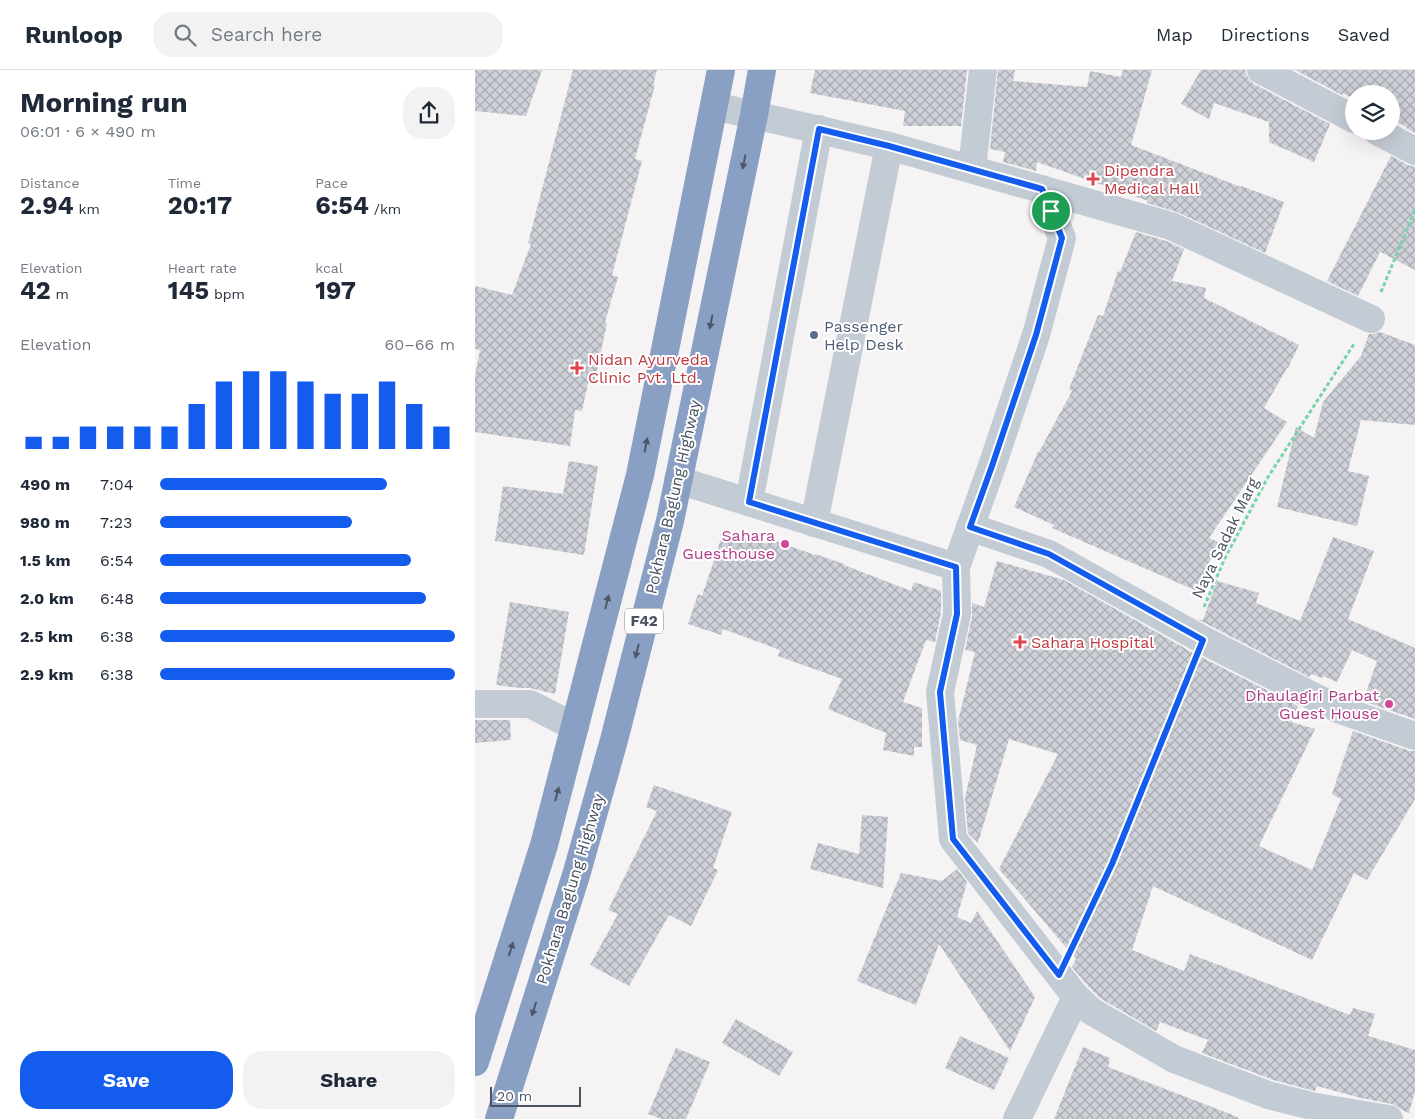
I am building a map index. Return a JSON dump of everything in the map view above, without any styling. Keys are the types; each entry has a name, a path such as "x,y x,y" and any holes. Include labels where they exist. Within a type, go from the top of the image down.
{"highway":[{"name":"F42","path":"475,1062 544,845 640,474 721,70"},
{"name":"Pokhara Baglung Highway","path":"499,1119 577,872 614,740 670,521 762,70"}],"street":[{"path":"972,169 983,70"},
{"path":"1261,70 1345,114"},
{"path":"714,106 889,146 1171,226 1371,319"},
{"path":"749,502 819,129"},
{"path":"1394,140 1415,151"},
{"path":"814,523 889,146"},
{"path":"1042,189 1062,238 1036,335 956,567 957,614 940,692 953,839 1076,997 1091,1011 1174,1060 1268,1095 1389,1119"},
{"path":"678,480 956,567"},
{"path":"970,527 1049,554 1203,640 1338,709 1415,736"},
{"path":"475,704 530,704 575,727"},
{"path":"1017,1119 1076,997"}],"path":[{"name":"Naya Sadak Marg","path":"1059,975 1112,864 1203,640 1202,612 1225,558 1269,477 1371,319 1415,210"}],"building":[{"path":"475,70 542,70 526,116 475,111"},
{"path":"573,70 657,70 653,85 655,85 635,159 642,161 612,275 618,277 605,322 607,323 594,384 588,383 582,411 575,410 570,446 475,432 475,375 480,350 475,349 475,286 512,295 531,244 528,243"},
{"path":"815,70 967,70 961,126 903,126 905,111 810,93"},
{"path":"998,70 1015,70 1013,81 1087,87 1090,71 1121,77 1123,70 1152,70 1131,145 1284,202 1265,253 1177,212 1147,203 1148,201 1037,162 1036,171 1003,162 1005,152 990,149"},
{"path":"1201,70 1245,70 1248,78 1254,84 1330,124 1314,162 1269,142 1269,122 1214,103 1209,119 1181,104"},
{"path":"1295,70 1415,70 1415,133 1400,124 1400,85 1345,85 1345,94 1343,93 1342,95"},
{"path":"1391,156 1415,167 1415,270 1380,252 1358,296 1327,281"},
{"path":"1136,232 1166,241 1184,249 1172,281 1206,288 1204,298 1299,345 1288,368 1264,408 1287,422 1209,538 1218,542 1197,591 1052,528 1054,525 1014,507 1038,452 1072,391 1069,389 1098,315 1103,316 1118,271 1120,272"},
{"path":"1380,332 1415,345 1415,425 1361,420 1348,471 1369,476 1357,526 1277,507 1296,427 1314,438 1323,402 1361,356 1369,334"},
{"path":"569,461 598,466 584,555 495,541 503,486 563,494"},
{"path":"724,530 767,544 769,539 815,554 911,591 914,582 941,591 941,612 935,642 926,640 903,702 922,708 922,747 914,747 914,756 883,750 886,733 828,709 842,679 778,656 780,650 723,629 721,635 688,624 698,594 702,596"},
{"path":"1333,537 1374,551 1348,619 1415,648 1415,719 1363,701 1377,661 1352,650 1337,682 1323,676 1322,678 1311,674 1309,677 1197,619 1203,620 1217,581 1259,593 1256,603 1300,621"},
{"path":"997,561 1064,580 1195,654 1298,706 1291,722 1315,729 1259,846 1312,870 1341,799 1332,794 1353,731 1410,751 1415,751 1415,799 1367,880 1354,873 1312,960 1153,886 1132,950 1184,971 1190,954 1350,1015 1353,1008 1375,1014 1368,1036 1415,1050 1415,1091 1409,1113 1392,1104 1317,1086 1315,1091 1273,1080 1202,1053 1208,1040 1160,1022 1156,1031 1100,998 1088,986 1072,967 1076,959 999,869 1058,754 1009,739 978,843 968,833 965,798 977,745 960,740 958,721 975,652 965,650 972,617 972,603 984,607"},
{"path":"510,602 569,612 555,694 530,688 496,685"},
{"path":"475,720 510,720 511,740 475,743"},
{"path":"654,785 732,812 713,868 718,870 691,926 669,915 629,986 590,965 618,914 608,910 657,811 646,807"},
{"path":"862,815 888,817 883,888 810,869 818,843 859,854"},
{"path":"957,869 967,882 957,917 971,923 977,911 1035,997 1010,1051 939,944 916,1005 857,981 901,873 942,881"},
{"path":"736,1019 793,1052 779,1076 722,1043"},
{"path":"960,1036 1009,1058 994,1090 945,1068"},
{"path":"1083,1047 1110,1058 1108,1067 1238,1117 1238,1119 1054,1119"},
{"path":"676,1048 710,1062 686,1119 661,1119 648,1114"}],"place":[{"name":"Dipendra Medical Hall","path":"1093,179"},
{"name":"Passenger Help Desk","path":"814,335"},
{"name":"Nidan Ayurveda Clinic Pvt. Ltd.","path":"577,368"},
{"name":"Sahara Guesthouse","path":"785,544"},
{"name":"Sahara Hospital","path":"1020,642"},
{"name":"Dhaulagiri Parbat Guest House","path":"1389,704"}],"route":[{"path":"819,129 889,146 1042,189 1051,211 1062,238 1036,335 970,527 1049,554 1203,640 1112,864 1059,975 953,839 940,692 957,614 956,567 749,502 819,129"}]}
